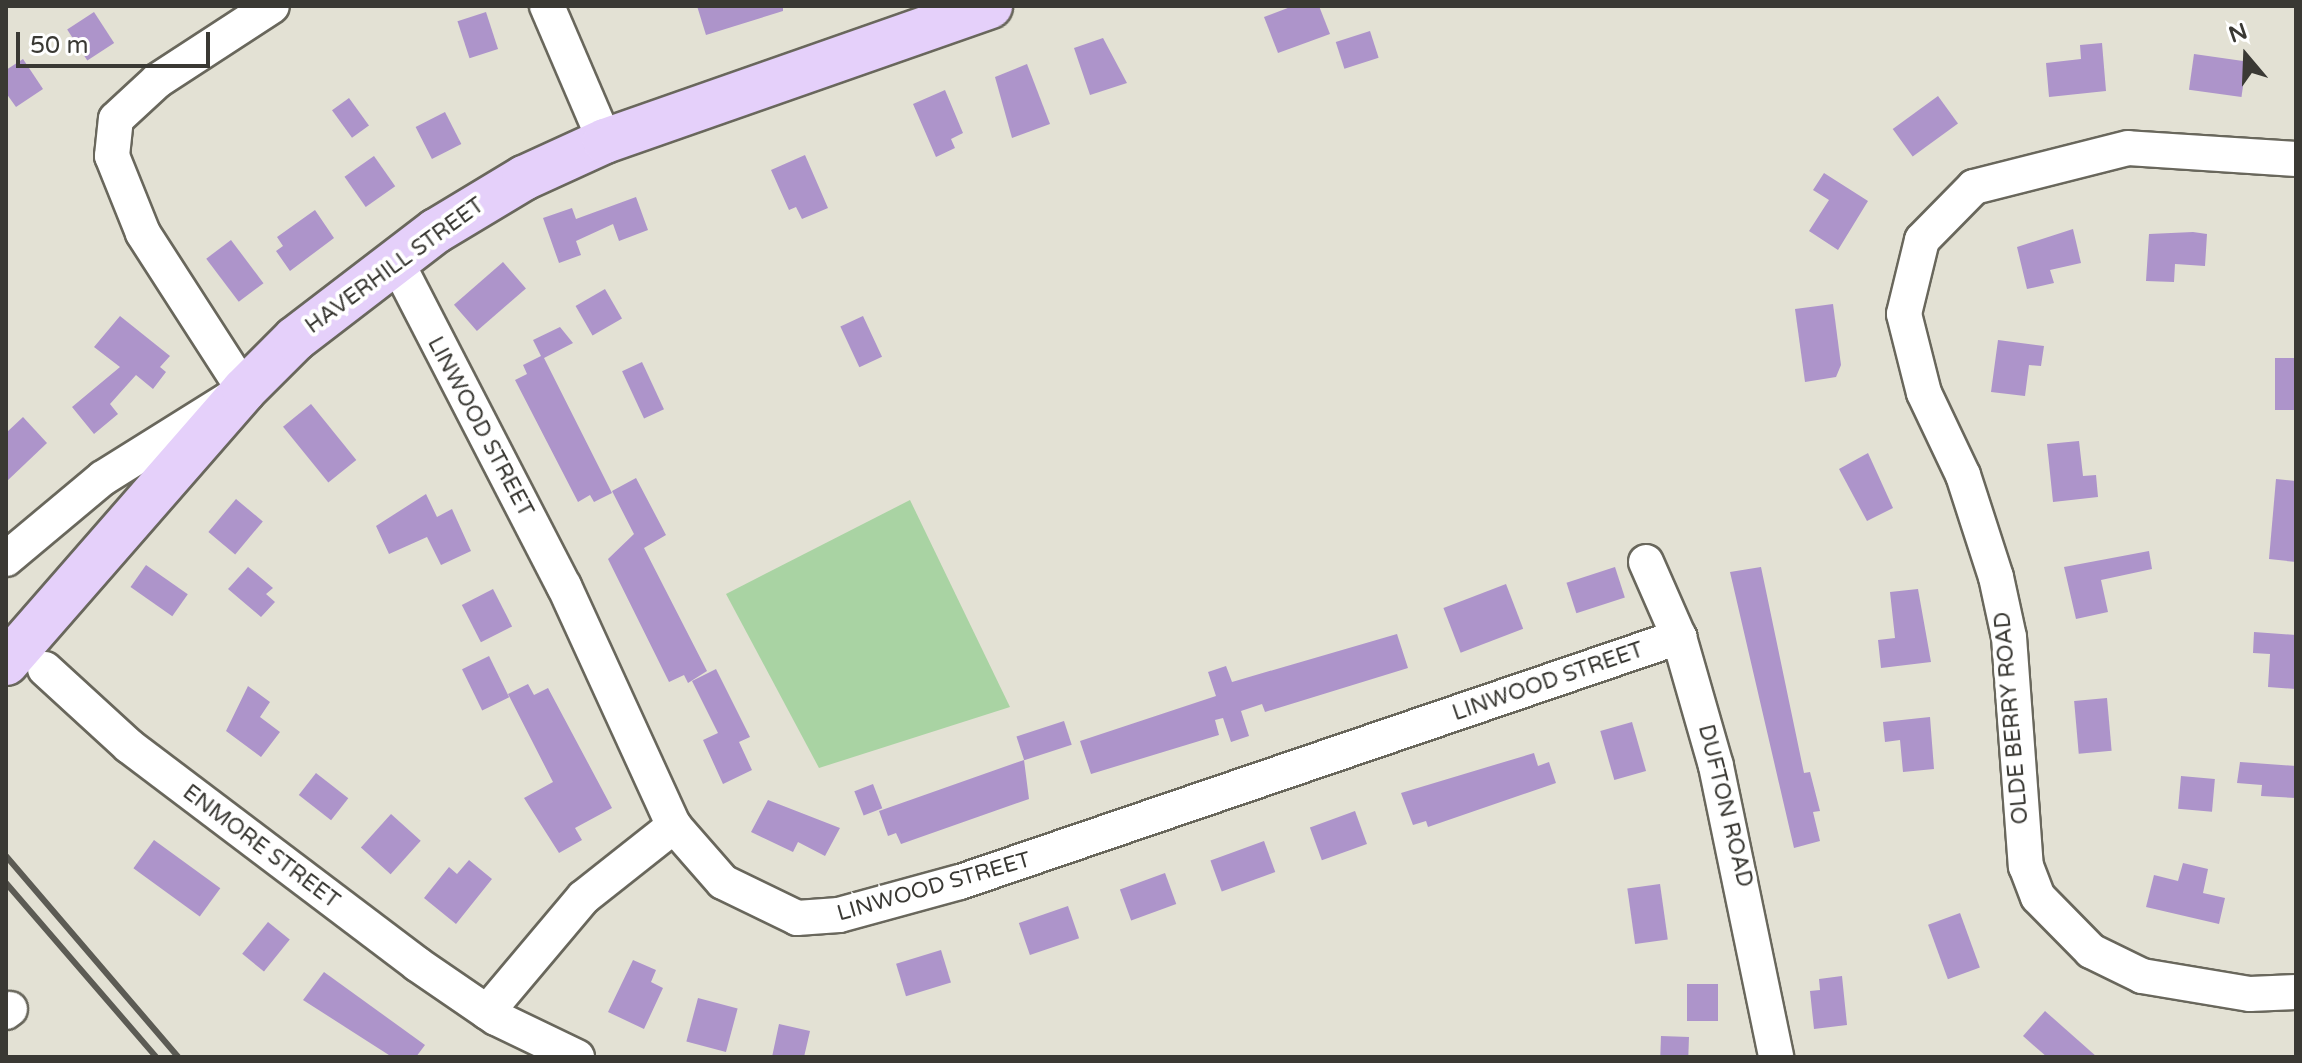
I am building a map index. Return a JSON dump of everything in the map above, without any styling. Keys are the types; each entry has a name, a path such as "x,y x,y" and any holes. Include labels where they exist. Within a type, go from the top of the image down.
{"main road":[{"name":"HAVERHILL STREET","path":"26,666 244,390 396,261 514,184 605,141 990,6"}],"street":[{"path":"6,559 103,478 244,390 143,233 112,156 116,119 157,81 272,6"},
{"path":"547,6 605,141"},
{"name":"OLDE BERRY ROAD","path":"2296,159 2128,148 1974,187 1922,240 1904,314 1924,393 1963,475 1996,577 2009,637 2026,866 2038,897 2091,951 2142,976 2250,994 2296,992"},
{"name":"LINWOOD STREET","path":"396,261 564,586 674,826 723,882 764,906 819,920 960,882 1679,637"},
{"name":"DUFTON ROAD","path":"1646,562 1679,637 1744,874 1776,1057"},
{"name":"ENMORE STREET","path":"26,666 487,1012 577,1057"},
{"path":"487,1012 584,897 674,826"}],"green space":[{"path":"910,500 1010,707 819,768 726,594"}],"building":[{"path":"697,6 783,6 783,11 706,35"},
{"path":"1293,6 1319,6 1330,34 1278,53 1264,17"},
{"path":"94,12 114,43 87,60 67,29"},
{"path":"486,12 498,49 470,58 457,21"},
{"path":"1370,31 1379,58 1344,69 1336,42"},
{"path":"1103,38 1127,83 1090,95 1074,48"},
{"path":"2102,43 2106,91 2049,97 2046,63 2081,59 2080,45"},
{"path":"2194,54 2246,61 2241,97 2189,90"},
{"path":"23,59 43,89 16,107 6,93 6,70"},
{"path":"1027,64 1050,124 1012,138 995,77"},
{"path":"945,90 963,133 951,139 955,148 936,157 913,104"},
{"path":"1938,96 1958,124 1913,156 1893,129"},
{"path":"349,98 369,126 352,138 332,110"},
{"path":"445,112 461,144 432,159 416,127"},
{"path":"805,155 828,208 802,219 796,207 789,210 771,170"},
{"path":"374,156 395,186 366,207 345,177"},
{"path":"1824,173 1868,201 1838,250 1809,231 1829,200 1813,190"},
{"path":"636,197 648,230 619,241 613,224 576,241 581,255 559,263 543,218 572,208 576,219"},
{"path":"315,210 334,238 290,271 276,251 283,246 277,237"},
{"path":"2073,229 2081,263 2050,270 2054,283 2027,289 2017,247"},
{"path":"2149,234 2207,234 2205,266 2175,264 2174,282 2146,281"},
{"path":"231,240 263,283 239,302 206,259"},
{"path":"503,262 526,288 477,331 454,305"},
{"path":"605,289 622,318 593,335 576,306"},
{"path":"1833,304 1841,365 1836,377 1805,382 1795,309"},
{"path":"120,316 170,356 160,367 166,372 153,389 136,375 110,404 118,414 94,434 72,407 120,367 94,347"},
{"path":"863,316 882,357 859,367 840,327"},
{"path":"560,327 573,343 544,358 612,493 594,502 590,495 578,502 515,380 527,374 523,365 541,356 533,340"},
{"path":"1998,340 2044,346 2041,366 2029,365 2025,396 1991,392"},
{"path":"2275,358 2296,358 2296,410 2275,410"},
{"path":"642,362 664,409 644,418 622,371"},
{"path":"311,404 356,460 328,483 283,427"},
{"path":"23,417 47,443 6,482 6,433"},
{"path":"2079,441 2083,476 2096,475 2098,497 2053,502 2047,444"},
{"path":"1868,453 1893,508 1867,521 1839,469"},
{"path":"636,478 666,535 644,548 707,671 688,683 684,675 669,682 608,559 634,534 612,491"},
{"path":"2276,479 2296,481 2296,562 2269,559"},
{"path":"426,494 437,517 452,509 471,551 441,565 427,537 389,554 376,526"},
{"path":"236,499 263,521 235,554 208,532"},
{"path":"2149,551 2152,569 2101,580 2108,612 2076,619 2064,567"},
{"path":"146,565 188,594 172,616 131,587"},
{"path":"248,567 273,588 266,594 275,602 261,617 228,589"},
{"path":"1615,567 1625,597 1576,613 1566,583"},
{"path":"1761,567 1804,773 1810,772 1820,811 1813,812 1820,841 1794,848 1730,572"},
{"path":"1506,584 1523,629 1461,653 1443,608"},
{"path":"493,589 512,626 481,642 462,605"},
{"path":"1918,589 1931,662 1881,668 1878,640 1895,638 1890,592"},
{"path":"2254,632 2296,635 2296,689 2268,687 2270,654 2253,653"},
{"path":"1397,634 1408,668 1265,712 1262,704 1241,711 1249,736 1231,742 1223,718 1215,720 1219,735 1091,774 1080,741 1216,696 1208,672 1226,666 1232,682"},
{"path":"489,656 509,697 482,710 462,669"},
{"path":"716,669 750,737 739,742 752,770 723,784 703,740 718,733 692,681"},
{"path":"528,684 534,695 548,688 612,808 575,828 582,840 559,853 524,798 553,782 508,694"},
{"path":"248,686 270,702 260,717 280,732 261,757 226,731"},
{"path":"2107,698 2112,751 2079,754 2074,701"},
{"path":"1930,717 1934,769 1903,772 1900,740 1885,742 1883,722"},
{"path":"1064,721 1072,745 1024,760 1016,736"},
{"path":"1632,722 1646,771 1614,780 1600,731"},
{"path":"1534,753 1538,766 1549,762 1556,783 1428,827 1426,821 1413,825 1401,793"},
{"path":"1024,760 1029,799 901,844 896,833 888,836 879,811"},
{"path":"2240,762 2296,766 2296,798 2261,796 2262,785 2237,783"},
{"path":"316,773 348,798 331,820 299,795"},
{"path":"2181,776 2215,779 2212,812 2178,809"},
{"path":"873,784 882,808 864,815 854,791"},
{"path":"768,800 840,828 825,856 798,842 793,852 751,832"},
{"path":"1355,811 1367,844 1322,860 1310,827"},
{"path":"391,814 421,841 391,874 361,847"},
{"path":"154,840 220,888 200,917 133,868"},
{"path":"1264,841 1275,872 1222,892 1210,860"},
{"path":"469,860 492,879 456,924 424,898 449,867 457,874"},
{"path":"2183,863 2208,869 2203,893 2225,898 2219,924 2146,907 2154,875 2178,881"},
{"path":"1165,873 1176,904 1131,920 1120,889"},
{"path":"1660,884 1668,939 1635,944 1627,889"},
{"path":"1068,906 1079,938 1030,955 1019,923"},
{"path":"1960,913 1980,968 1948,979 1928,925"},
{"path":"268,922 290,940 264,971 242,954"},
{"path":"941,950 951,983 906,996 896,964"},
{"path":"633,960 656,970 651,982 663,988 644,1029 608,1012"},
{"path":"324,972 425,1045 416,1057 392,1057 303,1000"},
{"path":"1842,976 1847,1025 1814,1029 1810,991 1820,990 1819,979"},
{"path":"1687,984 1718,984 1718,1021 1687,1021"},
{"path":"698,998 738,1009 726,1052 686,1041"},
{"path":"2045,1011 2097,1057 2047,1057 2023,1036"},
{"path":"779,1024 810,1031 804,1057 772,1057"},
{"path":"1661,1036 1689,1037 1688,1057 1660,1057"}],"railway":[{"path":"6,856 178,1057"},
{"path":"6,883 156,1057"}]}
